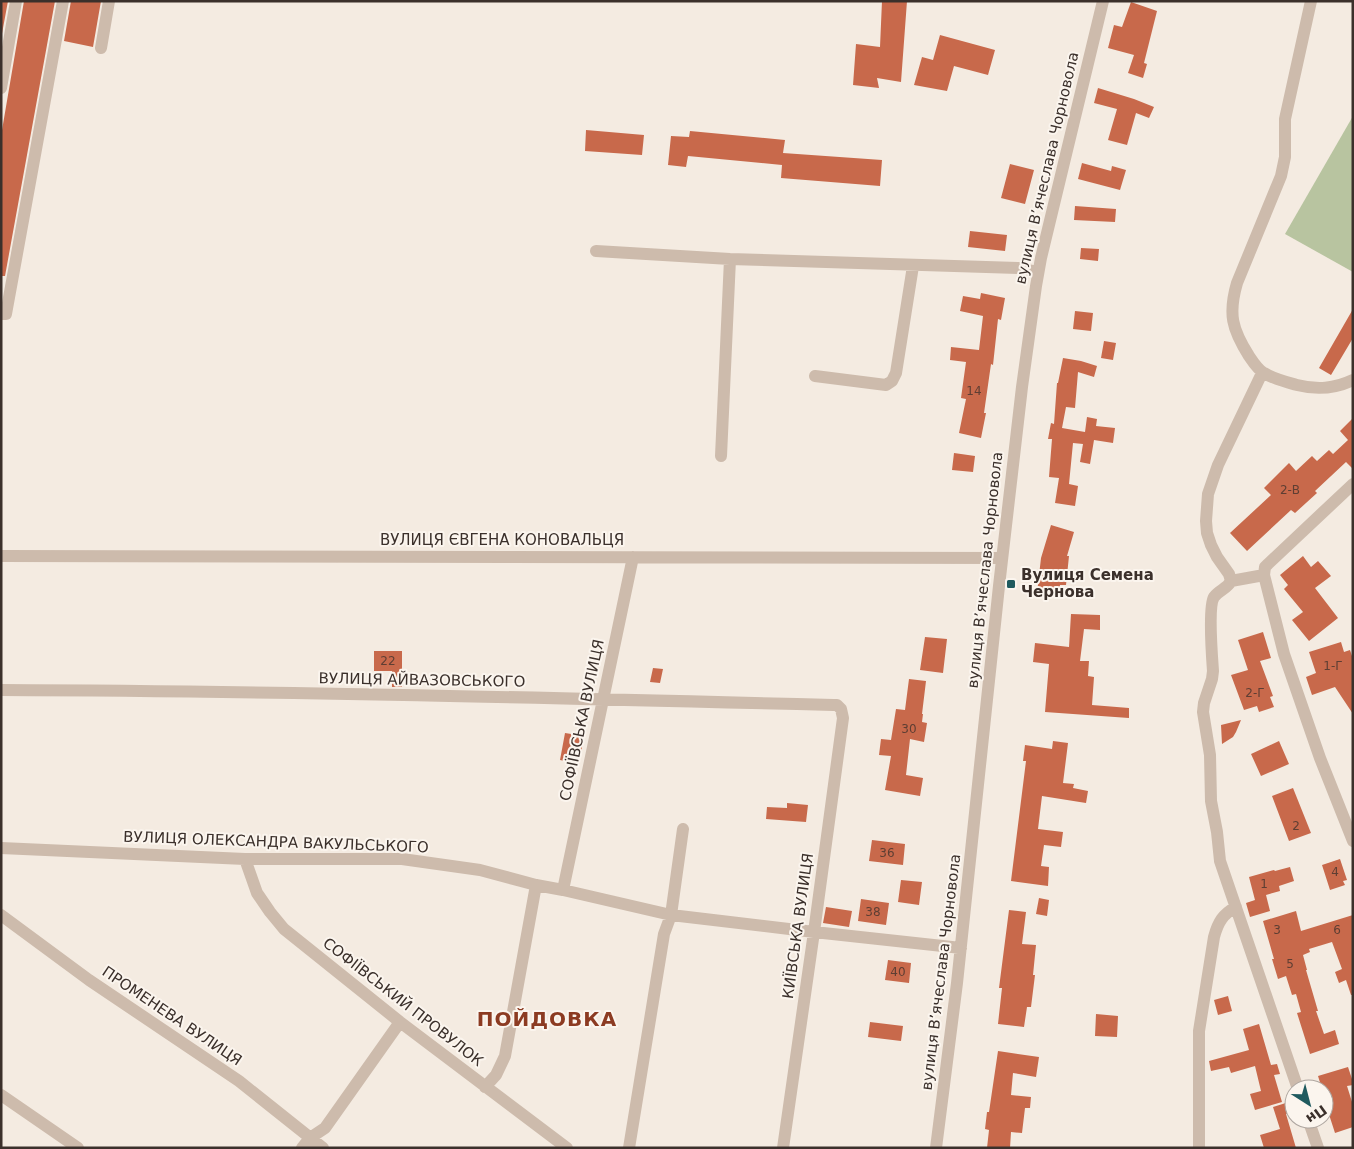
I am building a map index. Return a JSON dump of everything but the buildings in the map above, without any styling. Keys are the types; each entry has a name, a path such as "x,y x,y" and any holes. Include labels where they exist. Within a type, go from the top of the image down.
{"street":[{"path":"1,88 16,1"},
{"path":"1,314 6,314 63,1"},
{"path":"101,48 109,1"},
{"name":"вулиця Вʼячеслава Чорновола","path":"936,1148 961,948 1002,558 1022,387 1038,272 1103,1"},
{"path":"1311,1 1287,111 1285,157 1281,176 1237,283 1232,315 1235,331 1262,373 1285,382 1310,388 1324,389 1353,380"},
{"path":"596,251 730,259 1018,268 1038,272"},
{"path":"721,456 730,259"},
{"path":"815,376 886,385 892,380 896,373 912,266"},
{"path":"1262,373 1218,465 1208,494 1207,533 1211,546 1229,574 1231,581 1229,586 1218,592 1211,604 1213,671 1203,712 1210,755 1211,801 1220,861 1295,1079"},
{"path":"1353,484 1265,567 1264,575 1284,654 1320,758 1353,841"},
{"name":"ВУЛИЦЯ ЄВГЕНА КОНОВАЛЬЦЯ","path":"1,556 1002,558"},
{"name":"СОФІЇВСЬКА ВУЛИЦЯ","path":"563,890 633,557"},
{"path":"1231,581 1264,575"},
{"name":"ВУЛИЦЯ АЙВАЗОВСЬКОГО","path":"1,690 144,690 603,699 837,705 841,709"},
{"name":"КИЇВСЬКА ВУЛИЦЯ","path":"783,1148 843,718 841,709"},
{"path":"629,1148 683,829"},
{"name":"ВУЛИЦЯ ОЛЕКСАНДРА ВАКУЛЬСЬКОГО","path":"1,848 246,859 402,860 480,870 536,885 670,914 961,948"},
{"name":"СОФІЇВСЬКИЙ ПРОВУЛОК","path":"246,859 257,893 284,929 400,1022 568,1148"},
{"path":"486,1087 496,1075 504,1056 536,885"},
{"path":"1199,1148 1198,1031 1217,925 1228,912 1236,908"},
{"name":"ПРОМЕНЕВА ВУЛИЦЯ","path":"1,915 89,980 238,1081 306,1143 323,1148"},
{"path":"306,1143 325,1128 400,1022"},
{"path":"1,1095 78,1148"},
{"path":"1311,1129 1318,1148"}],"green space":[{"path":"1353,116 1353,272 1285,234"}],"place":[{"name":"Вулиця Семена Чернова","path":"1011,584"}],"district":[{"name":"ПОЙДОВКА","path":"547,1019"}]}
